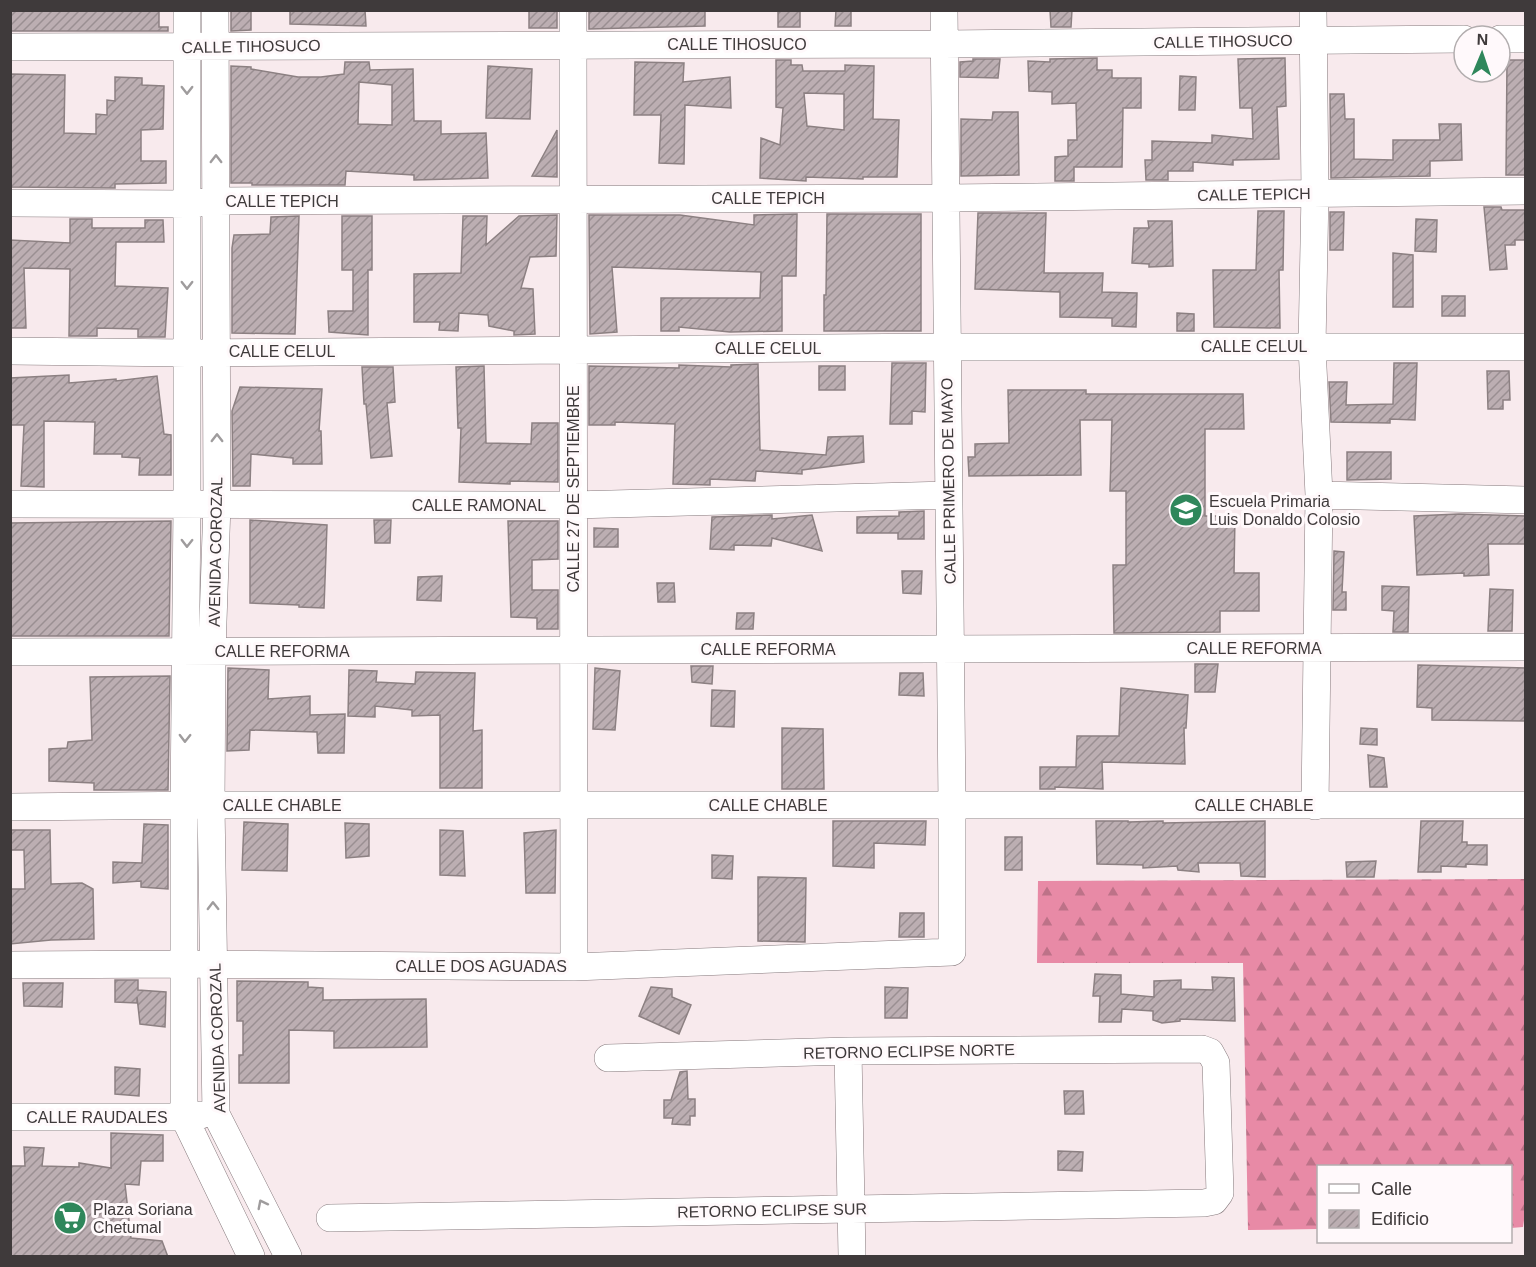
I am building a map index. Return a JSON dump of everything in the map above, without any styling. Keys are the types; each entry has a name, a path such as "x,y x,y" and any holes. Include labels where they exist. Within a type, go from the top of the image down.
{"street":[{"name":"AVENIDA COROZAL","path":"187,10 184,1117 251,1257"},
{"name":"AVENIDA COROZAL","path":"215,10 217,504 212,651 211,805 216,1114 288,1257"},
{"name":"CALLE 27 DE SEPTIEMBRE","path":"573,10 574,967"},
{"name":"CALLE PRIMERO DE MAYO","path":"944,10 952,952"},
{"path":"1312,10 1315,193 1312,346 1319,495 1315,806"},
{"name":"CALLE TIHOSUCO","path":"10,47 944,44 1452,39"},
{"name":"CALLE TEPICH","path":"10,203 188,204 216,201 946,198 1526,192"},
{"name":"CALLE CELUL","path":"10,351 187,353 947,347 1526,347"},
{"name":"CALLE RAMONAL","path":"10,504 573,505 948,495"},
{"path":"1319,495 1526,500"},
{"name":"CALLE REFORMA","path":"10,652 1526,647"},
{"name":"CALLE CHABLE","path":"10,807 1526,805"},
{"name":"CALLE DOS AGUADAS","path":"10,965 574,967 952,952"},
{"name":"RETORNO ECLIPSE NORTE","path":"608,1058 848,1051 1202,1049 1210,1052 1216,1063 1220,1193 1214,1201"},
{"path":"848,1051 852,1257"},
{"name":"CALLE RAUDALES","path":"10,1117 184,1117 216,1114"},
{"name":"RETORNO ECLIPSE SUR","path":"330,1218 1204,1203 1214,1201"}],"green space":[{"path":"1525,879 1526,1207 1523,1227 1512,1228 1512,1165 1317,1165 1317,1229 1248,1230 1243,963 1037,963 1038,881"}],"building":[{"path":"10,10 159,10 159,27 168,27 168,31 10,31"},
{"path":"231,10 251,10 251,30 231,31"},
{"path":"290,10 365,10 366,26 290,24"},
{"path":"529,10 557,10 557,28 529,28"},
{"path":"705,10 705,26 589,29 589,11"},
{"path":"778,10 800,10 800,27 778,27"},
{"path":"836,10 851,10 851,26 835,26"},
{"path":"1050,10 1072,10 1071,27 1051,27"},
{"path":"1097,58 1097,70 1112,70 1112,78 1141,78 1141,108 1123,108 1122,167 1074,167 1074,181 1055,181 1055,157 1068,156 1068,140 1077,140 1076,103 1052,104 1052,92 1029,91 1028,61 1050,62 1050,59"},
{"path":"1285,58 1286,106 1277,107 1279,159 1233,160 1233,165 1193,162 1193,171 1168,171 1168,180 1146,180 1145,160 1152,160 1152,141 1212,143 1212,135 1253,139 1252,108 1240,108 1238,59"},
{"path":"973,59 1000,59 998,78 960,77 960,62 973,61"},
{"path":"776,60 791,60 791,65 802,65 803,71 845,71 845,65 874,66 873,119 899,120 897,177 863,177 863,179 806,177 806,181 760,178 761,138 780,145 783,108 776,107","holes":["804,93 844,94 844,130 807,126"]},
{"path":"1512,60 1526,60 1526,175 1506,175 1507,84 1512,84"},
{"path":"345,62 369,62 370,70 413,69 414,121 441,121 441,134 486,133 488,178 414,180 414,175 346,171 345,185 231,183 231,66 251,67 251,69 298,77 344,74","holes":["359,82 392,85 392,125 358,124"]},
{"path":"635,62 684,63 683,82 730,77 731,108 685,105 684,164 659,163 661,115 634,115"},
{"path":"488,66 532,69 530,119 486,118"},
{"path":"10,74 65,75 64,133 96,134 96,114 107,115 107,100 115,101 115,77 142,78 142,85 164,86 163,129 141,130 141,161 166,161 166,183 115,184 115,188 10,187"},
{"path":"1180,76 1196,77 1195,110 1179,110"},
{"path":"1330,94 1344,94 1345,119 1354,119 1354,159 1393,160 1393,140 1440,140 1439,124 1461,124 1462,160 1430,161 1430,176 1331,178"},
{"path":"993,112 1018,112 1019,175 961,176 961,119 992,120"},
{"path":"557,130 557,177 532,176"},
{"path":"1484,207 1526,210 1526,240 1515,240 1515,245 1505,245 1507,269 1490,270"},
{"path":"1258,211 1284,211 1283,270 1279,270 1280,328 1214,327 1213,270 1256,270"},
{"path":"1330,212 1344,212 1343,250 1330,250"},
{"path":"978,213 1046,213 1044,273 1103,273 1102,292 1137,293 1136,327 1112,326 1112,318 1060,317 1060,292 975,289"},
{"path":"797,214 796,276 782,276 782,331 730,332 679,327 679,331 661,331 661,298 760,298 761,272 612,267 617,332 590,334 589,215 680,215 754,225 754,215"},
{"path":"827,214 921,214 921,331 824,331"},
{"path":"557,215 556,256 530,257 521,288 533,289 535,334 514,335 514,331 489,326 488,315 459,313 458,331 439,330 440,322 414,322 414,274 461,273 463,216 487,216 486,245 519,216"},
{"path":"299,216 295,334 232,333 234,235 270,234 271,217"},
{"path":"342,216 372,216 372,270 368,270 368,335 329,332 328,311 353,311 353,270 342,270"},
{"path":"70,219 92,219 92,228 145,228 145,220 163,220 164,242 116,242 115,286 168,288 165,337 138,337 138,329 97,328 97,336 69,336 70,269 24,268 26,328 10,328 10,240 70,243"},
{"path":"1416,219 1437,220 1436,252 1415,251"},
{"path":"1148,221 1172,221 1173,266 1149,267 1149,264 1132,263 1134,228 1149,228"},
{"path":"1393,253 1413,255 1413,307 1393,307"},
{"path":"1442,296 1465,296 1465,316 1442,316"},
{"path":"1177,313 1194,314 1194,331 1177,331"},
{"path":"892,363 926,363 925,412 912,411 912,424 890,424"},
{"path":"1394,363 1417,363 1415,420 1390,419 1390,423 1331,422 1329,382 1347,382 1346,405 1393,404"},
{"path":"758,364 760,450 826,455 828,437 863,436 864,462 802,470 802,474 756,471 755,481 710,479 710,485 673,484 675,424 615,422 615,425 589,425 589,366 679,368 679,365 731,367 731,365"},
{"path":"484,366 486,443 531,444 532,423 558,423 558,482 510,481 510,484 459,482 461,428 458,428 456,367"},
{"path":"819,366 845,366 845,390 819,390"},
{"path":"362,367 393,367 395,402 387,403 392,456 371,458"},
{"path":"1487,371 1509,371 1510,400 1503,400 1503,409 1488,409"},
{"path":"69,375 69,383 157,376 164,434 171,435 171,475 139,475 140,458 122,457 122,454 94,454 95,422 44,421 44,487 21,486 24,425 10,425 10,378"},
{"path":"240,387 322,389 319,431 321,431 322,464 293,464 293,458 251,454 250,486 233,486 232,411"},
{"path":"1008,390 1086,390 1086,394 1243,394 1244,429 1205,429 1205,516 1235,516 1234,573 1259,573 1259,611 1220,611 1220,632 1114,633 1113,565 1126,565 1126,491 1110,491 1112,420 1080,420 1081,475 969,476 968,457 975,457 975,444 1009,443"},
{"path":"1347,452 1391,452 1391,479 1347,480"},
{"path":"924,511 924,539 898,539 898,533 857,533 857,517 899,516 899,512"},
{"path":"1459,514 1526,516 1526,544 1488,544 1489,575 1464,576 1464,573 1417,575 1414,516"},
{"path":"772,515 772,519 812,515 822,551 772,538 771,546 734,545 734,550 710,549 712,517"},
{"path":"250,520 327,525 324,608 250,603"},
{"path":"374,520 391,520 390,543 375,543"},
{"path":"171,521 169,636 10,636 10,523"},
{"path":"508,521 558,521 558,559 532,560 532,590 558,590 558,629 537,629 537,618 511,617"},
{"path":"594,528 618,529 618,547 594,547"},
{"path":"1334,551 1344,552 1342,592 1346,592 1346,610 1333,610"},
{"path":"902,571 922,571 921,594 903,593"},
{"path":"442,576 441,601 417,600 418,577"},
{"path":"657,583 674,583 675,602 658,602"},
{"path":"1382,586 1409,587 1408,632 1393,632 1394,611 1382,610"},
{"path":"1490,589 1513,590 1512,631 1488,631"},
{"path":"737,613 754,613 753,629 736,629"},
{"path":"1195,664 1218,664 1215,692 1195,692"},
{"path":"1418,665 1526,668 1526,721 1432,720 1432,708 1417,707"},
{"path":"691,666 713,666 712,684 692,682"},
{"path":"228,668 269,670 268,699 310,696 310,715 345,714 344,753 318,753 317,732 250,730 249,750 227,751"},
{"path":"595,668 620,671 615,730 593,729"},
{"path":"349,670 377,671 376,682 415,684 416,672 475,673 473,731 482,730 482,788 440,788 440,715 412,716 412,710 375,706 375,717 348,716"},
{"path":"900,673 923,673 924,696 899,695"},
{"path":"170,676 168,790 94,790 94,783 49,781 49,749 67,748 68,742 92,740 90,677"},
{"path":"1121,688 1188,695 1186,728 1184,728 1185,764 1102,762 1103,789 1055,787 1055,789 1040,789 1040,767 1076,767 1077,736 1119,736"},
{"path":"712,690 735,691 734,727 711,726"},
{"path":"782,728 823,729 824,789 782,789"},
{"path":"1361,728 1377,729 1377,745 1360,744"},
{"path":"1368,755 1384,758 1387,787 1370,787"},
{"path":"833,821 926,821 925,845 874,843 874,868 833,866"},
{"path":"1096,821 1163,821 1163,823 1265,821 1265,877 1241,876 1240,863 1198,863 1199,872 1178,870 1177,866 1143,868 1143,865 1097,864"},
{"path":"1421,821 1463,821 1462,842 1467,842 1467,845 1487,845 1487,865 1441,866 1441,872 1418,872"},
{"path":"244,822 288,824 287,871 242,870"},
{"path":"345,823 369,824 369,856 346,858"},
{"path":"144,824 168,825 168,889 141,887 141,881 113,883 113,862 142,863"},
{"path":"10,830 50,830 51,884 82,883 93,889 94,939 10,944 10,889 25,889 24,850 10,850"},
{"path":"440,830 463,831 465,876 440,875"},
{"path":"556,830 555,893 526,893 524,833"},
{"path":"1005,837 1022,837 1022,870 1005,870"},
{"path":"712,855 733,856 732,879 712,878"},
{"path":"1376,861 1374,877 1347,877 1346,862"},
{"path":"758,877 806,878 805,942 758,941"},
{"path":"900,913 924,913 924,937 899,937"},
{"path":"1095,974 1121,975 1121,994 1154,997 1154,981 1181,980 1181,989 1213,990 1212,977 1234,978 1235,1021 1180,1019 1180,1021 1162,1023 1153,1020 1153,1011 1122,1009 1121,1022 1099,1022 1100,996 1093,996"},
{"path":"115,980 138,980 138,990 166,992 165,1027 140,1024 137,997 137,1003 115,1002"},
{"path":"237,981 308,982 308,987 323,988 323,1000 426,999 427,1047 334,1048 334,1031 289,1030 289,1083 239,1083 239,1055 243,1055 243,1021 237,1021"},
{"path":"23,983 63,983 62,1007 24,1006"},
{"path":"651,987 672,989 672,997 691,1005 679,1034 639,1016"},
{"path":"885,987 908,988 907,1018 885,1018"},
{"path":"115,1067 140,1069 139,1096 115,1094"},
{"path":"687,1071 688,1099 695,1099 695,1116 690,1116 690,1125 672,1124 673,1118 664,1118 664,1100 671,1100 680,1072"},
{"path":"1064,1091 1083,1091 1084,1114 1065,1114"},
{"path":"111,1133 163,1135 163,1161 141,1161 139,1185 125,1184 131,1238 162,1241 168,1257 10,1257 10,1166 25,1166 24,1147 44,1148 42,1166 79,1167 79,1163 111,1168"},
{"path":"1058,1151 1083,1152 1082,1171 1058,1170"}],"place":[{"name":"Escuela Primaria Luis Donaldo Colosio","path":"1186,510"},
{"name":"Plaza Soriana Chetumal","path":"70,1218"}]}
